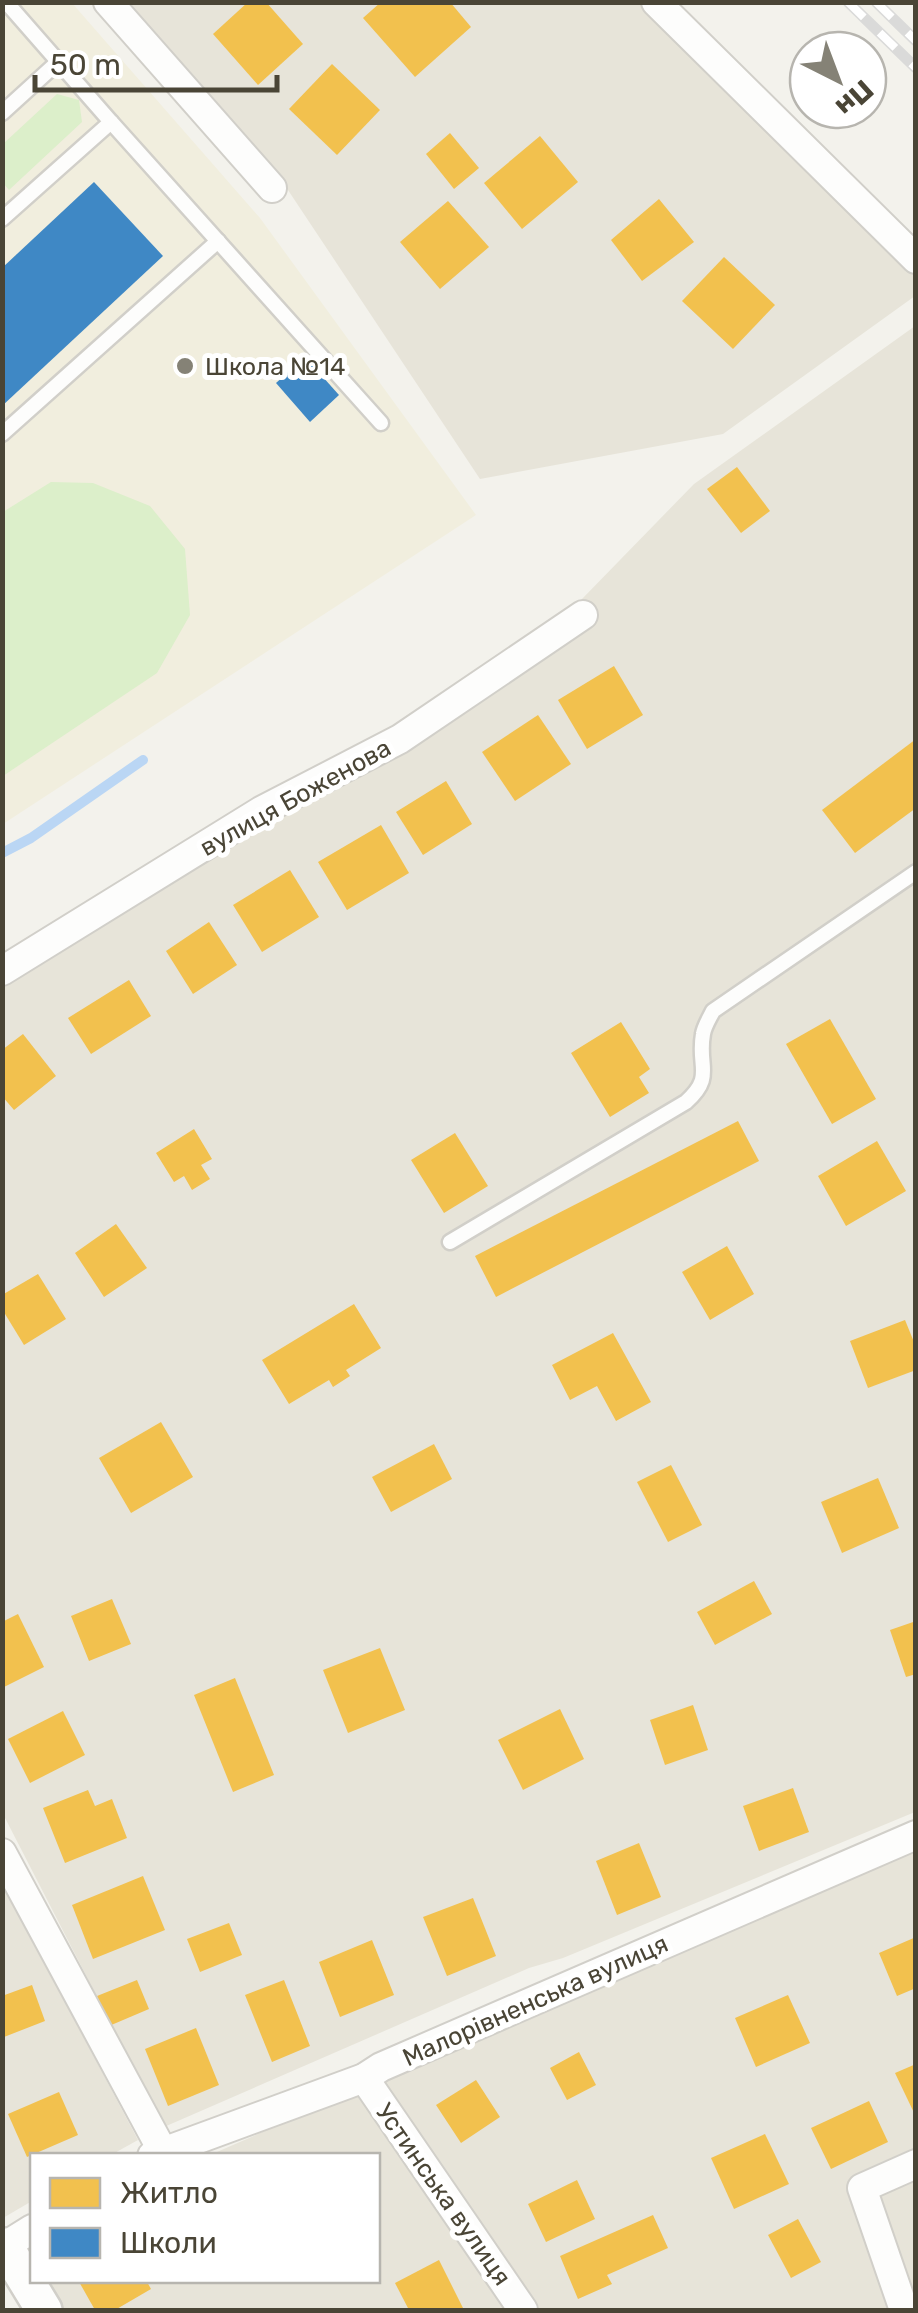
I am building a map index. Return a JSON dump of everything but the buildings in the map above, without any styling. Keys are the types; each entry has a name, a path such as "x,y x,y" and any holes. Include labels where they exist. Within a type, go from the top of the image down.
{"street":[{"path":"108,2 272,188"},
{"path":"656,2 916,259"},
{"name":"вулиця Боженова","path":"2,972 261,810 400,739 583,614"},
{"name":"Малорівненська вулиця","path":"157,2152 364,2078 916,1835"},
{"path":"2,1853 157,2152"},
{"name":"Устинська вулиця","path":"364,2078 524,2310"},
{"path":"904,2310 862,2188 916,2164"},
{"path":"13,2241 30,2279"},
{"path":"32,2283 44,2310"}],"lane":[{"path":"6,2 381,423"},
{"path":"2,113 58,62"},
{"path":"2,220 111,122"},
{"path":"2,434 218,242"},
{"path":"450,1242 686,1102 699,1090 706,1074 703,1032 713,1012 916,872"}],"shaded area":[{"name":"Школа №14","path":"3,3 72,3 260,218 476,515 3,824"},
{"path":"126,3 639,3 915,274 915,296 723,434 480,479 276,172"},
{"path":"915,326 915,1812 563,1958 529,1968 164,2127 3,1814 3,982 504,679 694,484"},
{"path":"915,1848 915,2310 59,2310 41,2283 380,2283 380,2153 215,2153"},
{"path":"2,1883 138,2140 115,2153 30,2153 30,2202 3,2218"}],"green space":[{"path":"57,94 79,100 82,122 9,190 3,183 3,144"},
{"path":"51,482 93,483 150,506 185,549 190,615 157,673 3,776 3,512"}],"waterway":[{"path":"2,853 31,838 143,760"}],"railway":[{"path":"848,2 916,68"},
{"path":"876,2 916,41"}],"place":[{"name":"Школа №14","path":"185,366"}]}
